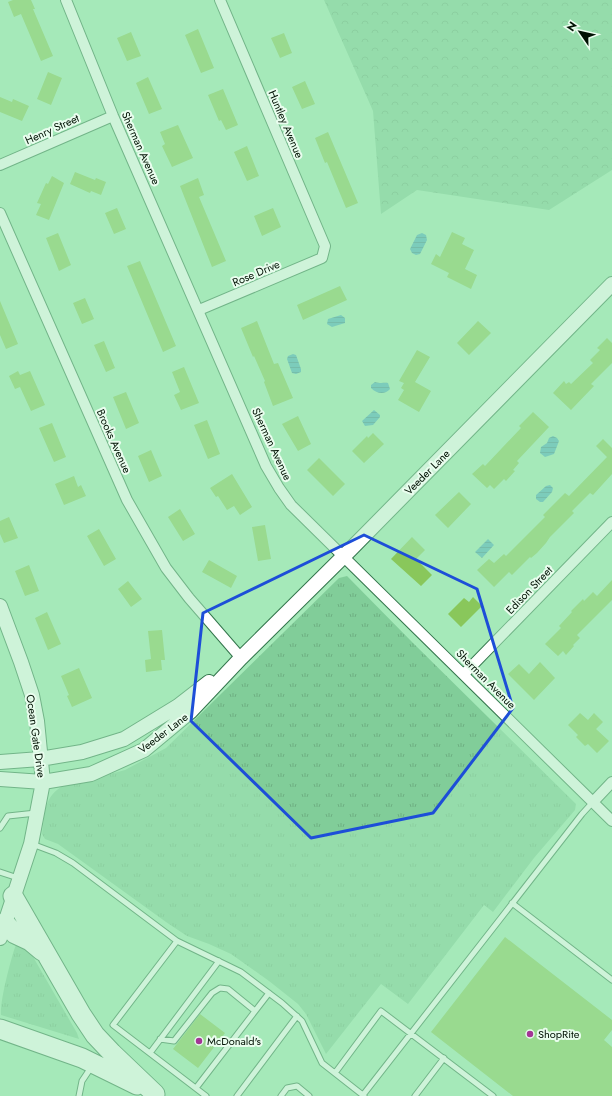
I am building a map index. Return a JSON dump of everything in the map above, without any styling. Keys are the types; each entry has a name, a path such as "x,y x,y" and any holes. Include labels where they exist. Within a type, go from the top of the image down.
{"highway":[{"path":"16,887 46,954 95,1035 112,1054 156,1095"},
{"path":"2,928 30,941 46,954"},
{"path":"0,1029 93,1063 156,1095"}],"street":[{"name":"Sherman Avenue","path":"66,0 113,116 266,466 279,488 291,505 612,821"},
{"name":"Huntley Avenue","path":"220,0 325,246 322,258"},
{"name":"Henry Street","path":"0,165 113,116"},
{"name":"Brooks Avenue","path":"0,213 127,500 166,568 189,598 241,658"},
{"name":"Rose Drive","path":"199,310 322,258"},
{"name":"Veeder Lane","path":"0,779 43,782 91,774 144,750 191,711 241,658 343,557 612,284"},
{"name":"Edison Street","path":"464,674 612,522"},
{"name":"Ocean Gate Drive","path":"0,606 22,662 32,695 37,721 43,782 31,844 2,928"},
{"name":"Veeder Lane","path":"0,762 40,759 82,752 124,739 178,706 241,658"},
{"path":"593,802 612,782"}],"lane":[{"path":"31,844 56,853 73,863 177,941 241,972 269,993 302,1021 322,1063 364,1095 512,903 593,802"},
{"path":"0,828 8,816 37,813"},
{"path":"0,872 16,887"},
{"path":"512,903 612,980"},
{"path":"177,941 113,1025 206,1096"},
{"path":"150,1053 219,961"},
{"path":"160,1039 174,1041 212,993 220,988 228,989 255,1011"},
{"path":"196,1088 269,993"},
{"path":"335,1073 381,1011 493,1096"},
{"path":"237,1096 297,1016"},
{"path":"415,1096 444,1058"},
{"path":"79,1096 82,1081 93,1063"},
{"path":"281,1096 287,1088 297,1086 309,1096"}],"highlighted area":[{"path":"364,535 477,589 513,708 433,813 311,838 191,721 203,613"}],"green space":[{"path":"324,0 612,0 612,170 549,210 417,190 381,214 373,111"},
{"path":"347,576 576,804 575,810 534,858 493,912 484,905 408,1004 381,984 326,1054 306,1014 298,1004 269,981 231,954 187,936 58,844 45,839 42,834 46,808 55,791 61,787 125,770 166,748 339,578"},
{"path":"17,944 22,945 32,955 79,1039 1,1015 6,981"}],"water":[{"path":"422,233 426,235 427,240 420,254 416,255 412,253 410,249 417,235"},
{"path":"341,315 345,318 345,323 332,327 327,324 328,319"},
{"path":"293,354 296,355 301,369 301,372 296,374 292,373 287,359 288,356"},
{"path":"375,382 388,383 390,389 383,393 376,392 371,388 371,385"},
{"path":"374,410 380,415 380,417 373,425 365,426 362,421"},
{"path":"553,436 559,441 554,454 545,457 540,453 541,447 547,443 549,438"},
{"path":"550,485 553,488 552,492 543,502 536,499 536,495 546,486"},
{"path":"488,539 494,545 482,558 475,552"}],"building":[{"path":"13,0 31,0 35,9 33,9 53,56 41,61 21,14 14,17 8,2"},
{"path":"198,29 214,68 201,73 185,35"},
{"path":"131,32 141,56 127,61 117,38"},
{"path":"284,33 292,53 280,58 271,38"},
{"path":"48,72 62,78 51,105 37,99"},
{"path":"148,77 162,109 149,114 136,83"},
{"path":"305,81 315,104 302,109 292,87"},
{"path":"223,89 238,125 226,130 221,120 219,121 208,95"},
{"path":"0,97 12,102 13,99 29,106 22,121 0,112"},
{"path":"178,125 193,158 172,167 162,146 165,144 160,132"},
{"path":"328,132 358,203 346,208 327,162 325,163 315,138"},
{"path":"247,146 259,176 247,181 234,152"},
{"path":"75,172 95,180 96,178 106,182 101,195 91,191 90,193 70,184"},
{"path":"52,176 64,183 49,220 36,215 41,204 37,203 46,183 48,184"},
{"path":"198,178 204,195 199,197 226,261 212,267 180,186"},
{"path":"117,208 126,229 114,234 105,213"},
{"path":"273,208 281,227 262,236 254,216"},
{"path":"452,232 465,238 462,244 474,250 465,269 477,275 471,289 447,277 449,273 431,264 436,254 440,257"},
{"path":"58,233 71,265 59,271 46,238"},
{"path":"140,261 176,346 163,352 127,266"},
{"path":"340,286 347,300 303,320 297,305"},
{"path":"85,298 94,319 82,324 73,303"},
{"path":"0,301 18,344 6,349 0,335"},
{"path":"257,321 274,364 278,363 293,398 273,406 264,382 265,381 241,328"},
{"path":"478,321 491,333 469,355 457,343"},
{"path":"607,338 612,343 612,363 591,384 594,386 571,410 553,393 564,381 566,384 569,382 571,384 593,363 590,360 600,350 597,348"},
{"path":"104,341 115,368 106,372 94,345"},
{"path":"417,350 430,357 415,382 431,391 419,412 398,400 404,390 401,388 404,383 399,381"},
{"path":"184,367 199,403 181,410 174,395 180,392 172,372"},
{"path":"18,371 20,375 30,371 45,405 31,411 20,387 15,389 9,376"},
{"path":"126,392 139,423 126,429 113,397"},
{"path":"533,412 549,427 517,461 519,463 513,470 515,471 506,481 504,479 494,489 490,485 487,488 472,474 483,464 485,466 521,428 519,426"},
{"path":"298,416 311,444 298,451 282,424"},
{"path":"207,420 220,454 208,459 194,425"},
{"path":"52,423 66,457 54,462 39,428"},
{"path":"373,433 384,444 364,463 352,451 367,436 368,438"},
{"path":"603,439 612,448 612,474 593,495 590,493 572,511 574,513 550,537 537,553 531,558 530,557 512,575 509,572 494,587 477,570 489,559 494,563 504,554 506,556 545,517 543,515 565,493 569,496 607,457 596,446"},
{"path":"151,450 162,476 149,482 138,456"},
{"path":"319,458 345,484 333,496 307,470"},
{"path":"232,474 252,507 240,515 234,506 227,510 218,496 216,497 210,488"},
{"path":"74,476 78,487 81,485 86,496 64,505 55,484"},
{"path":"459,492 471,504 448,528 435,515"},
{"path":"180,509 195,534 183,541 168,517"},
{"path":"9,517 18,538 4,543 0,534 0,521"},
{"path":"265,525 271,559 258,561 252,527"},
{"path":"99,529 116,559 104,566 87,536"},
{"path":"412,537 425,550 416,559 432,575 421,586 391,559"},
{"path":"209,560 237,576 231,588 202,572"},
{"path":"29,565 39,591 25,596 15,571"},
{"path":"612,580 612,600 577,635 580,638 566,655 563,651 558,656 545,644 561,628 559,626 583,599 584,601 593,592 597,596"},
{"path":"128,581 142,599 131,607 118,589"},
{"path":"473,597 482,606 461,627 448,614 464,598 469,602"},
{"path":"47,612 61,644 48,650 35,618"},
{"path":"162,630 165,660 161,660 162,670 146,672 145,660 151,659 148,631"},
{"path":"540,662 555,678 534,700 508,674 519,664 529,674"},
{"path":"79,668 92,698 72,707 61,676"},
{"path":"580,713 588,720 594,713 603,722 596,729 609,741 597,753 588,744 585,746 576,737 578,735 568,725"},
{"path":"505,937 612,1020 612,1030 604,1040 612,1047 612,1096 513,1096 431,1032"},
{"name":"McDonald's","path":"200,1014 225,1033 198,1068 173,1049"}],"place":[{"name":"ShopRite","path":"530,1034"},
{"name":"McDonald's","path":"199,1041"}]}
